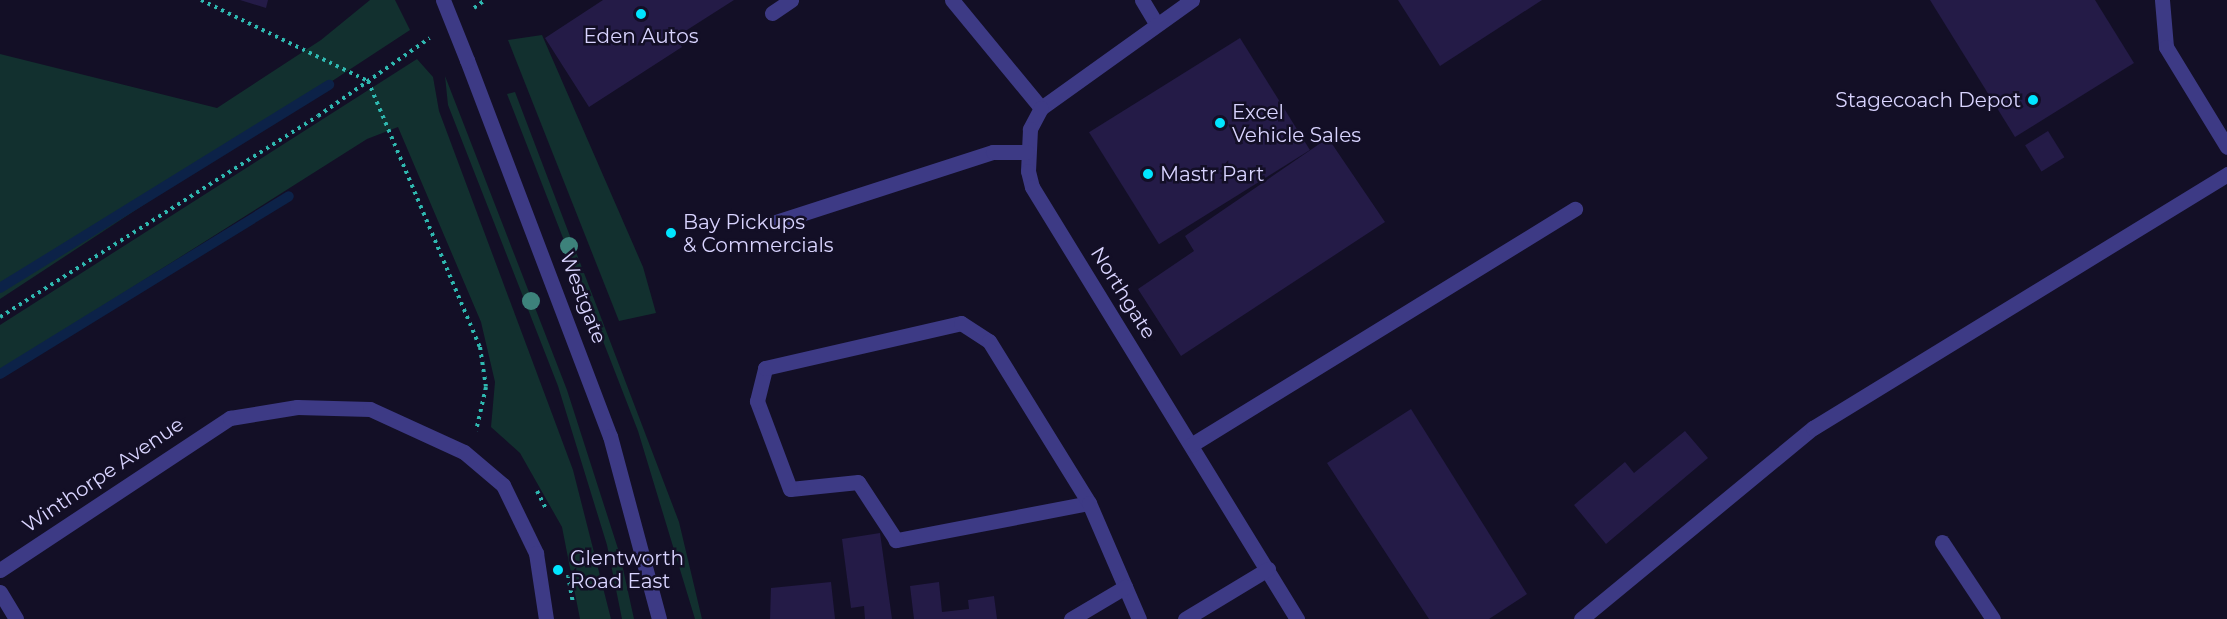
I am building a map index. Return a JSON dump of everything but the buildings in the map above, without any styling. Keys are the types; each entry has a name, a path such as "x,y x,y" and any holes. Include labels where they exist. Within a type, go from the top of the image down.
{"street":[{"name":"Westgate","path":"443,0 610,436 659,619"},
{"path":"772,13 791,0"},
{"path":"952,0 1041,108 1156,23 1192,0"},
{"path":"1142,0 1156,23"},
{"path":"2162,0 2166,47 2227,147"},
{"name":"Northgate","path":"1041,108 1030,129 1027,152 1032,187 1297,619"},
{"path":"776,222 993,152 1027,152"},
{"path":"1581,619 1813,428 2227,174"},
{"path":"1191,445 1575,209"},
{"path":"1089,503 896,540 858,482 790,489 757,401 765,368 961,323 989,341 1089,503 1139,619"},
{"name":"Winthorpe Avenue","path":"0,570 230,418 297,407 370,409 464,452"},
{"path":"464,452 504,485 523,518 536,553 546,619"},
{"path":"1942,542 1993,619"},
{"path":"1185,619 1268,569"},
{"path":"1071,619 1125,587"},
{"path":"0,592 16,619"}],"path":[{"path":"201,0 368,81 480,347 486,387 481,421 464,452"},
{"path":"466,14 485,0"},
{"path":"0,317 368,81 436,34"}],"green space":[{"path":"370,0 395,0 410,30 0,299 0,54 217,108 321,40"},
{"path":"542,35 643,267 656,313 619,321 508,40"},
{"path":"417,59 433,77 439,111 573,470 611,619 580,619 562,527 520,453 491,427 495,382 481,322 398,127 367,139 0,371 0,325"},
{"path":"445,76 567,390 620,555 634,619 622,619 607,545 558,386 448,105"},
{"path":"515,92 679,522 702,619 695,619 638,431 507,94"}],"waterway":[{"path":"0,288 329,85"},
{"path":"0,374 289,196"}],"place":[{"name":"Eden Autos","path":"641,14"},
{"name":"Stagecoach Depot","path":"2033,100"},
{"name":"Excel Vehicle Sales","path":"1220,123"},
{"name":"Mastr Part","path":"1148,174"},
{"name":"Bay Pickups & Commercials","path":"671,233"},
{"name":"Glentworth Road East","path":"558,570"}]}
